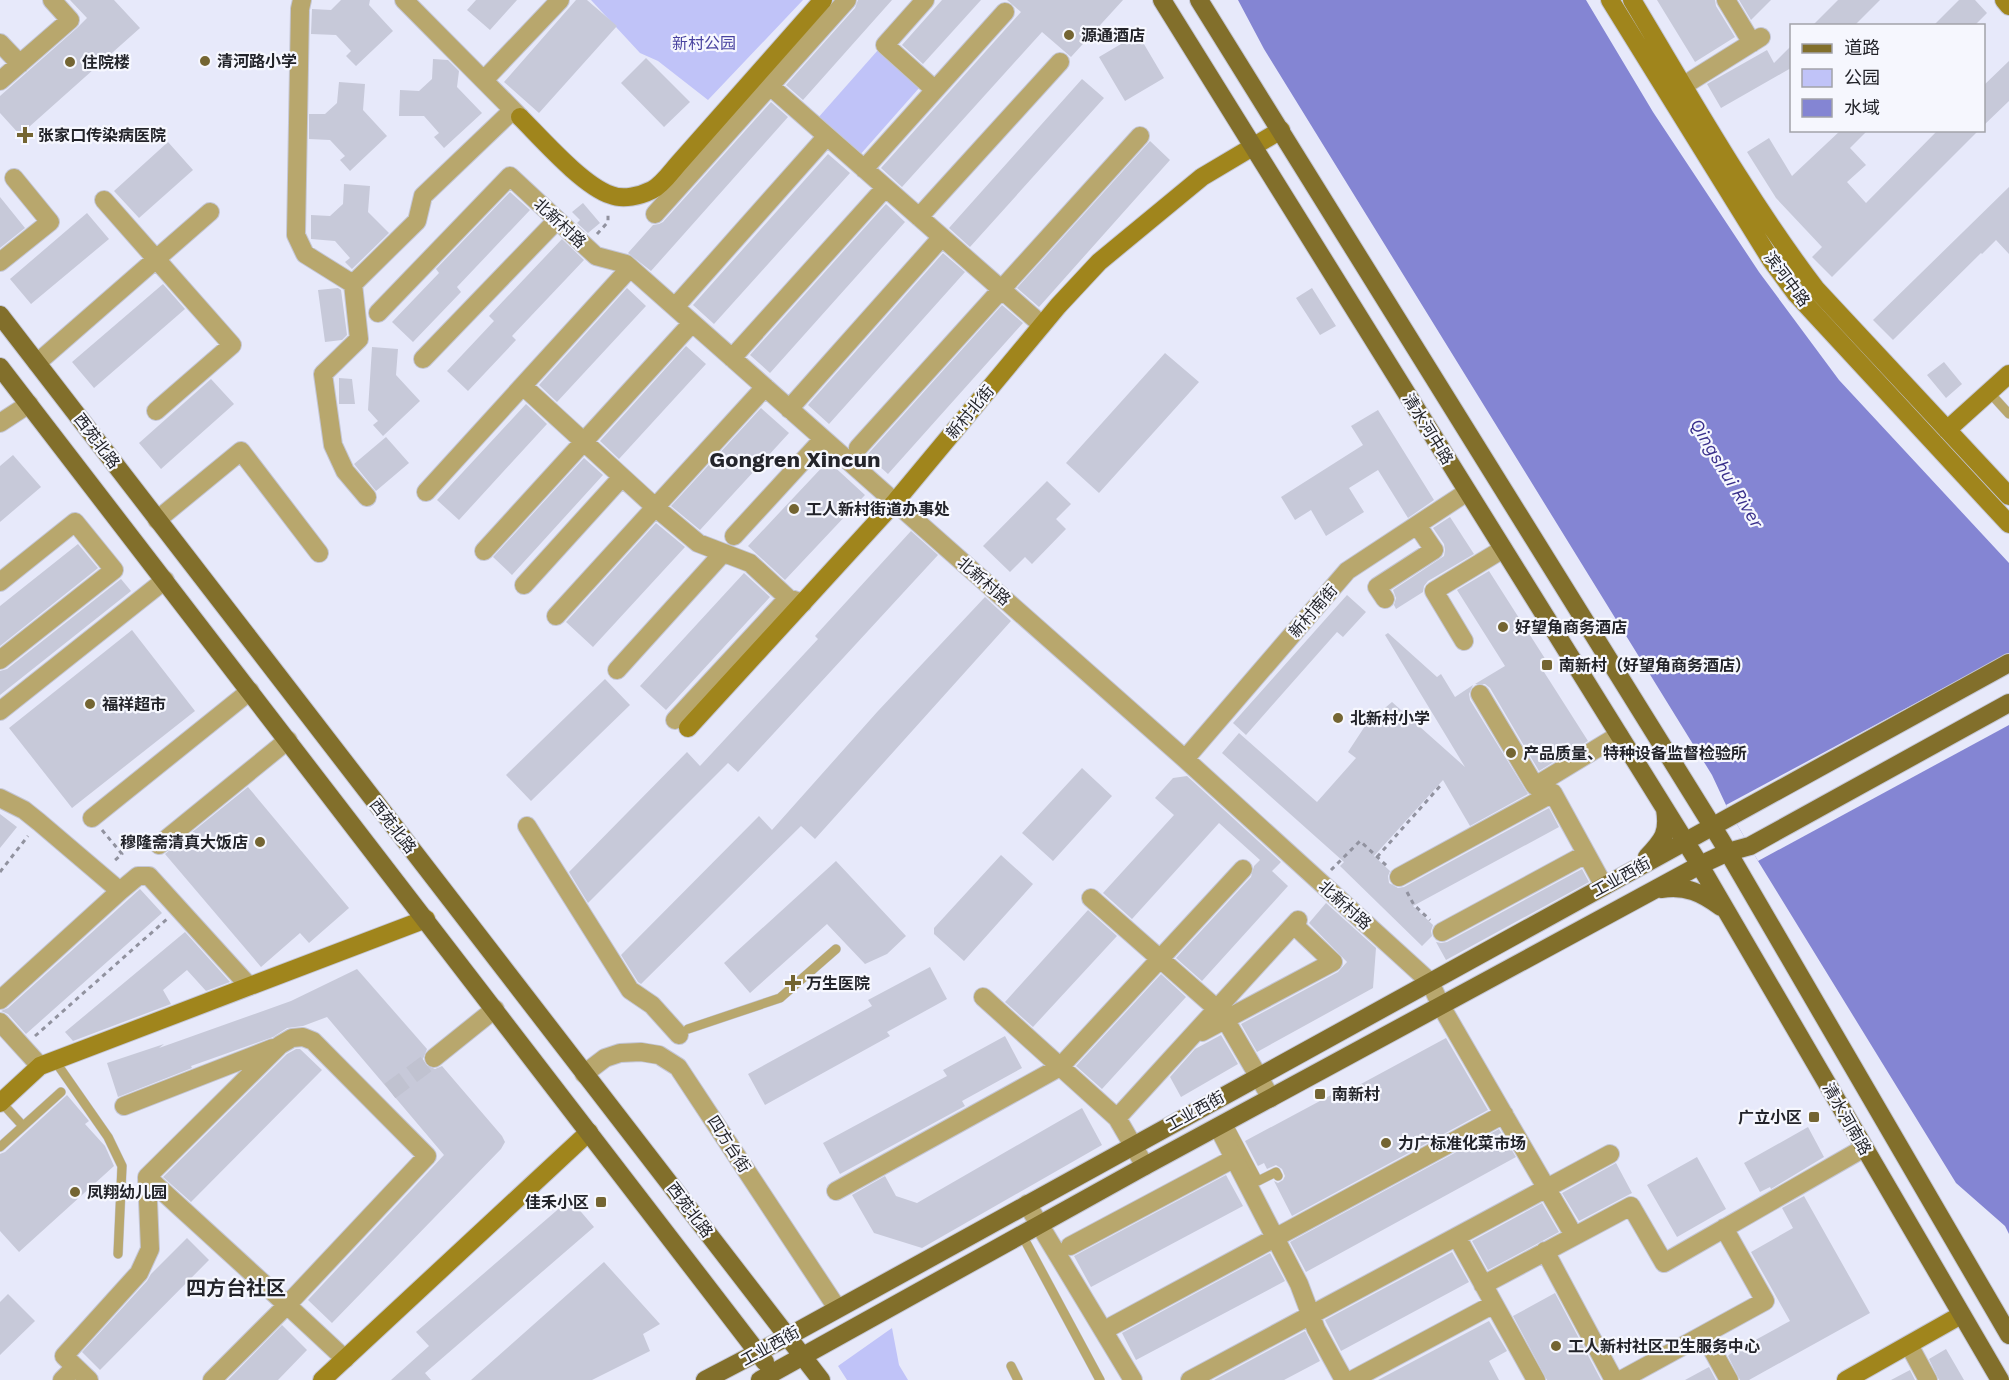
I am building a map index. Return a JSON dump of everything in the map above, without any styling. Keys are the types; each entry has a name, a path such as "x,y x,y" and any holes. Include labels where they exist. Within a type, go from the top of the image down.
{"main road":[{"name":"清水河中路","path":"1162,0 1693,854"},
{"name":"清水河中路","path":"1199,0 1725,846"},
{"name":"西苑北路","path":"0,315 821,1380"},
{"name":"西苑北路","path":"0,367 758,1352 770,1378"},
{"path":"1693,854 1732,816 2009,663"},
{"path":"1741,874 1741,856 1750,846 2009,703"},
{"path":"1701,808 1722,817 1732,816"},
{"path":"1636,868 1661,843 1668,825 1665,809"},
{"path":"1693,854 1725,846 1750,846"},
{"name":"清水河南路","path":"1725,846 2009,1335"},
{"name":"工业西街","path":"705,1380 1636,868 1693,854"},
{"name":"工业西街","path":"770,1378 803,1357 1145,1166 1653,891 1693,854"},
{"name":"清水河南路","path":"1693,854 2000,1380"},
{"path":"1653,891 1674,887 1690,889 1706,896 1726,911"}],"street":[{"path":"0,81 70,20 52,0"},
{"path":"302,0 296,235 305,254 353,284"},
{"path":"484,80 560,0"},
{"path":"410,2 564,161 612,196 632,197 654,189 678,165 823,0"},
{"path":"655,214 847,0"},
{"path":"925,0 885,45 935,90"},
{"name":"滨河中路","path":"1611,0 1816,289 2009,496"},
{"name":"滨河中路","path":"1632,0 1676,90 1771,260 1796,294 2009,524"},
{"path":"1676,90 1756,40 1726,0"},
{"path":"2004,0 2009,6"},
{"path":"864,169 1005,12"},
{"path":"0,43 20,64"},
{"path":"919,217 1060,62"},
{"path":"770,86 1042,325"},
{"path":"353,284 417,221 423,196 517,114"},
{"name":"新村北街","path":"681,724 795,600 895,502 1042,325 1099,262 1153,215 1202,177 1281,130"},
{"path":"858,448 1140,135"},
{"path":"675,307 827,136"},
{"name":"北新村路","path":"378,313 510,176 596,256 626,264 1185,759 1430,982 1485,1088 1504,1114 1569,1227"},
{"path":"0,262 50,222 14,178"},
{"path":"732,358 885,188"},
{"path":"104,200 232,345 156,411"},
{"path":"37,363 210,212"},
{"path":"423,359 557,220"},
{"path":"789,408 942,237"},
{"path":"426,492 630,268"},
{"path":"353,284 359,339 323,374 333,446 345,471 367,497"},
{"path":"484,551 692,323"},
{"path":"1947,430 2009,374"},
{"path":"523,386 655,507 698,543 750,563 795,600"},
{"path":"556,616 765,387"},
{"path":"0,423 28,404"},
{"path":"734,536 823,439"},
{"path":"158,520 241,451 319,553"},
{"path":"524,585 622,477"},
{"name":"新村南街","path":"1185,759 1347,572 1467,492"},
{"path":"0,582 75,522 114,570 0,660"},
{"path":"1385,599 1377,587 1434,550 1417,525"},
{"path":"1464,641 1434,591 1503,549"},
{"path":"617,670 723,553"},
{"path":"0,711 165,580"},
{"path":"92,818 250,691"},
{"path":"1480,694 1535,786 1619,735"},
{"path":"159,845 288,740"},
{"path":"1399,878 1553,793 1604,886"},
{"path":"0,798 24,810 120,891"},
{"path":"527,826 630,990 652,1005 683,1032 659,1055 641,1052 614,1054 584,1074"},
{"path":"1442,932 1586,854"},
{"path":"836,1191 1060,1067 1243,869"},
{"path":"0,1000 138,876 150,876 249,986"},
{"path":"1091,898 1161,958 1221,1014 1271,1098"},
{"path":"1,1102 48,1064 123,1029 249,986 426,919"},
{"path":"1117,1118 1190,1038 1221,1014 1296,923 1333,962 1221,1014"},
{"path":"983,998 1117,1118 1145,1166"},
{"path":"434,1058 495,1009"},
{"path":"0,1022 22,1047 48,1064"},
{"path":"124,1106 280,1045 292,1038 303,1037 313,1041 427,1156 287,1305 212,1380"},
{"path":"89,1380 64,1356 139,1273 150,1249 147,1177 280,1045"},
{"name":"四方台街","path":"659,1055 678,1067 837,1308"},
{"path":"375,1102 390,1091"},
{"path":"1112,1326 1504,1114"},
{"path":"1222,1124 1235,1158 1299,1284 1316,1329 1344,1380"},
{"path":"322,1380 589,1132"},
{"path":"1483,1285 1631,1206 1664,1263 1864,1148"},
{"path":"1190,1380 1610,1154"},
{"path":"1070,1246 1235,1158"},
{"path":"147,1177 345,1359"},
{"path":"1027,1204 1133,1380"},
{"path":"1622,1380 1765,1301 1724,1228"},
{"path":"1457,1237 1539,1379"},
{"path":"1545,1251 1614,1380"},
{"path":"1352,1380 1494,1304"},
{"path":"1846,1380 1961,1315"},
{"path":"1704,1335 1729,1380"},
{"path":"1909,1345 1928,1380"},
{"path":"62,1380 75,1367"}],"lane":[{"path":"1989,392 2009,414"},
{"path":"683,1032 780,998 836,949"},
{"path":"48,1064 108,1137 122,1166 118,1254"},
{"path":"0,1147 61,1092"},
{"path":"1,1102 23,1126"},
{"path":"1222,1124 1258,1181 1276,1172 1278,1176"},
{"path":"1022,1235 1100,1380"},
{"path":"1011,1366 1018,1380"}],"path":[{"path":"586,247 608,222 608,209 612,196"},
{"path":"1377,857 1441,785"},
{"path":"92,818 122,854 100,874"},
{"path":"0,872 39,822"},
{"path":"22,1047 172,914"}],"green space":[{"name":"新村公园","path":"591,0 803,0 708,100 658,61 640,53"},
{"path":"878,50 920,87 859,156 817,119"},
{"path":"892,1328 899,1365 908,1380 847,1380 838,1366"}],"water":[{"name":"Qingshui River","path":"1238,0 1586,0 1653,112 1759,272 1839,380 2009,563 2009,1234 2005,1226 1956,1183 1758,861 1726,805 1712,775 1264,49"}],"pier":[{"path":"2009,653 2009,725 1758,861 1726,805"}],"building":[{"name":"住院楼","path":"70,0 114,0 140,28 20,135 0,113 0,96 87,18"},
{"path":"341,0 370,0 369,5 393,31 356,66 346,56 351,51 336,35 311,34 312,9 331,10"},
{"path":"476,0 517,0 490,30 467,10"},
{"path":"576,0 587,0 617,26 539,113 504,82"},
{"path":"858,0 892,0 803,100 786,85 855,8"},
{"path":"942,0 981,0 923,64 902,45"},
{"path":"1007,0 1123,0 1071,57 1042,32 902,187 881,168 1021,12"},
{"path":"1657,0 1715,0 1716,6 1735,37 1695,62"},
{"path":"1739,0 1771,0 1751,20"},
{"path":"1838,0 1880,0 1856,24 1814,24"},
{"path":"1959,0 1975,0 1987,13 1976,24 1935,24"},
{"name":"源通酒店","path":"1138,34 1164,78 1125,101 1099,57"},
{"path":"1790,47 1790,69 1721,108 1707,84 1767,50 1774,63"},
{"path":"646,58 690,102 664,127 621,83"},
{"path":"433,59 448,60 459,71 457,87 482,113 444,148 434,137 439,133 424,116 399,116 400,90 419,91 432,79"},
{"path":"2009,61 2009,101 1985,124 1985,84"},
{"path":"1082,79 1104,98 970,247 949,228"},
{"path":"339,82 365,84 363,110 387,136 350,171 340,160 345,156 330,140 309,139 309,114 325,114 337,103"},
{"path":"771,102 788,117 651,271 628,253 653,225 663,222"},
{"path":"1839,132 1866,132 1850,148 1866,165 1847,182 1866,203 1936,132 1977,132 1832,277 1812,257 1822,247 1776,198 1747,152 1769,138 1792,176"},
{"path":"1150,141 1170,160 1039,307 1017,288"},
{"path":"168,142 193,170 139,218 114,191"},
{"path":"828,154 850,173 714,324 693,305"},
{"path":"344,184 370,186 368,212 389,233 352,269 345,262 350,258 335,241 311,239 311,215 330,216 343,204"},
{"path":"2009,187 2009,254 1996,240 1893,340 1873,320"},
{"path":"510,192 530,210 457,287 461,292 413,342 392,322 439,273 436,269"},
{"path":"0,197 25,228 0,248"},
{"path":"583,203 600,223 588,233 577,223 580,220 572,212"},
{"path":"886,204 905,222 770,373 750,355"},
{"path":"87,213 109,239 31,304 10,279"},
{"path":"562,239 584,260 512,336 516,340 468,391 447,371 494,321 489,316"},
{"path":"943,253 965,272 829,424 808,405"},
{"path":"163,284 185,309 94,388 72,362"},
{"path":"338,288 341,290 347,335 342,340 325,342 318,290"},
{"path":"627,288 646,306 557,402 539,385"},
{"path":"1312,288 1336,326 1320,335 1296,298"},
{"path":"1002,305 1023,323 888,474 867,455"},
{"path":"686,346 706,364 619,459 600,441"},
{"path":"372,347 398,349 396,375 420,401 383,436 373,425 378,421 368,410"},
{"path":"1165,353 1199,382 1099,493 1066,463"},
{"path":"1944,362 1962,384 1946,398 1927,375"},
{"path":"339,378 352,379 355,404 339,404"},
{"path":"211,379 234,404 161,469 139,443"},
{"path":"526,404 547,424 459,520 437,500"},
{"path":"761,408 789,433 700,530 671,506"},
{"path":"1378,410 1434,500 1408,518 1378,470 1349,488 1364,512 1326,536 1311,510 1295,520 1281,497 1363,445 1351,426"},
{"path":"386,437 409,463 376,491 354,464"},
{"path":"13,455 41,487 0,522 0,466"},
{"path":"584,458 603,475 512,575 493,557"},
{"path":"828,461 865,495 785,580 748,546"},
{"path":"1047,481 1071,504 1056,519 1066,529 1032,564 1025,557 1010,572 983,546"},
{"path":"1450,517 1474,554 1428,581 1423,592 1396,609 1393,590 1444,556 1444,544 1433,528"},
{"path":"656,523 685,547 593,647 566,622"},
{"path":"911,531 938,555 738,772 728,763 588,903 569,872 687,752 700,766 818,639 815,636"},
{"path":"78,544 98,568 0,646 0,606"},
{"path":"1489,571 1551,668 1544,672 1588,741 1539,771 1490,688 1485,684 1475,684 1505,666 1457,590"},
{"path":"744,573 770,597 666,710 640,686"},
{"path":"121,579 131,591 0,695 0,671 7,669"},
{"path":"1347,595 1366,612 1343,637 1337,632 1246,735 1233,723"},
{"path":"985,597 1011,621 815,839 801,826 641,984 638,982 621,955 759,816 772,830 878,711"},
{"name":"福祥超市","path":"132,630 195,711 72,808 9,728"},
{"path":"1388,633 1437,677 1441,674 1455,697 1473,685 1469,694 1470,700 1528,794 1470,826 1443,780 1374,856 1390,871 1389,883 1398,888 1404,887 1549,808 1559,827 1413,906 1433,925 1432,936 1422,946 1340,866 1344,862 1222,753 1239,733 1317,802 1356,758 1348,752 1367,723 1392,702 1465,767 1385,635"},
{"path":"605,679 630,705 531,801 506,775"},
{"path":"1082,768 1112,796 1053,861 1022,833"},
{"path":"1187,776 1281,862 1272,871 1288,886 1202,981 1176,958 1251,877 1254,866 1260,860 1219,823 1132,919 1103,893 1174,815 1155,798 1173,778"},
{"path":"248,787 349,908 309,943 300,933 261,967 165,854"},
{"path":"0,814 17,827 0,848"},
{"path":"1001,855 1033,884 964,961 934,934 934,928"},
{"path":"836,861 906,936 887,954 865,964 827,924 750,993 724,963"},
{"path":"1582,869 1589,882 1446,960 1436,942 1447,942"},
{"path":"140,889 162,913 26,1034 8,1014 1,1011 8,1008"},
{"path":"1326,903 1376,948 1373,988 1257,1052 1241,1024 1338,972 1347,962 1309,923"},
{"path":"1088,910 1117,936 1033,1027 1005,1002"},
{"path":"185,932 230,982 206,991 187,970 163,990 171,1004 73,1041 65,1032"},
{"path":"930,967 947,999 887,1032 890,1036 765,1105 748,1074 872,1006 868,1000"},
{"path":"357,969 427,1049 423,1059 426,1065 435,1069 442,1066 505,1142 501,1149 332,1323 308,1300 444,1155 327,1017 303,1026 287,1028 273,1037 191,1066 192,1068 118,1097 107,1063 164,1044 159,1048 291,1001"},
{"path":"1161,974 1186,997 1102,1089 1076,1066"},
{"path":"1221,1035 1238,1064 1181,1097 1170,1077 1195,1049"},
{"path":"1005,1036 1022,1068 962,1101 965,1106 840,1174 823,1143 947,1076 943,1070"},
{"path":"1446,1038 1488,1110 1292,1216 1274,1181 1278,1183 1283,1180 1285,1176 1282,1169 1276,1165 1267,1169 1264,1163 1258,1166 1245,1141 1346,1087 1348,1091"},
{"path":"300,1049 322,1070 191,1202 163,1177 287,1054"},
{"path":"67,1095 89,1121 85,1124 105,1146 114,1166 19,1252 0,1231 0,1154 5,1152"},
{"path":"1082,1108 1102,1145 922,1248 874,1233 852,1195 885,1176 896,1196 917,1203"},
{"path":"1808,1127 1824,1157 1771,1189 1770,1187 1760,1192 1744,1163"},
{"path":"1499,1129 1516,1157 1306,1272 1290,1242"},
{"path":"1697,1157 1726,1209 1677,1237 1647,1185"},
{"path":"1616,1163 1632,1193 1579,1221 1562,1193"},
{"path":"1226,1175 1243,1206 1091,1287 1074,1256"},
{"path":"1804,1196 1870,1313 1749,1380 1740,1380 1728,1356 1790,1321 1751,1252 1793,1228 1782,1208"},
{"path":"570,1199 594,1227 425,1373 431,1380 391,1380 429,1346 416,1332"},
{"path":"1542,1203 1559,1232 1488,1270 1472,1241"},
{"path":"187,1238 209,1260 100,1370 82,1352 151,1274"},
{"path":"1452,1252 1469,1282 1341,1351 1325,1320"},
{"path":"1270,1253 1285,1281 1136,1360 1122,1333"},
{"path":"604,1262 660,1324 643,1334 650,1351 592,1380 471,1380"},
{"name":"工人新村社区卫生服务中心","path":"1555,1293 1601,1380 1547,1380 1513,1316"},
{"path":"8,1294 35,1321 0,1355 0,1302"},
{"path":"1489,1321 1507,1351 1489,1361 1499,1380 1378,1380"},
{"path":"282,1325 307,1350 278,1380 228,1380"},
{"path":"1305,1331 1320,1361 1284,1380 1214,1380"},
{"path":"1946,1349 1964,1380 1939,1380 1929,1359"},
{"path":"1709,1367 1716,1380 1685,1380"},
{"path":"1910,1370 1915,1380 1891,1380"}],"tunnel":[{"path":"390,1091 434,1058"}],"place":[{"name":"源通酒店","path":"1069,35"},
{"name":"清河路小学","path":"205,61"},
{"name":"住院楼","path":"70,62"},
{"name":"张家口传染病医院","path":"25,135"},
{"name":"工人新村街道办事处","path":"794,509"},
{"name":"好望角商务酒店","path":"1503,627"},
{"name":"南新村（好望角商务酒店）","path":"1547,665"},
{"name":"福祥超市","path":"90,704"},
{"name":"北新村小学","path":"1338,718"},
{"name":"产品质量、特种设备监督检验所","path":"1511,753"},
{"name":"穆隆斋清真大饭店","path":"260,842"},
{"name":"万生医院","path":"793,983"},
{"name":"南新村","path":"1320,1094"},
{"name":"广立小区","path":"1814,1117"},
{"name":"力广标准化菜市场","path":"1386,1143"},
{"name":"凤翔幼儿园","path":"75,1192"},
{"name":"佳禾小区","path":"601,1202"},
{"name":"工人新村社区卫生服务中心","path":"1556,1346"}],"district":[{"name":"Gongren Xincun","path":"795,459"},
{"name":"四方台社区","path":"236,1288"}]}
